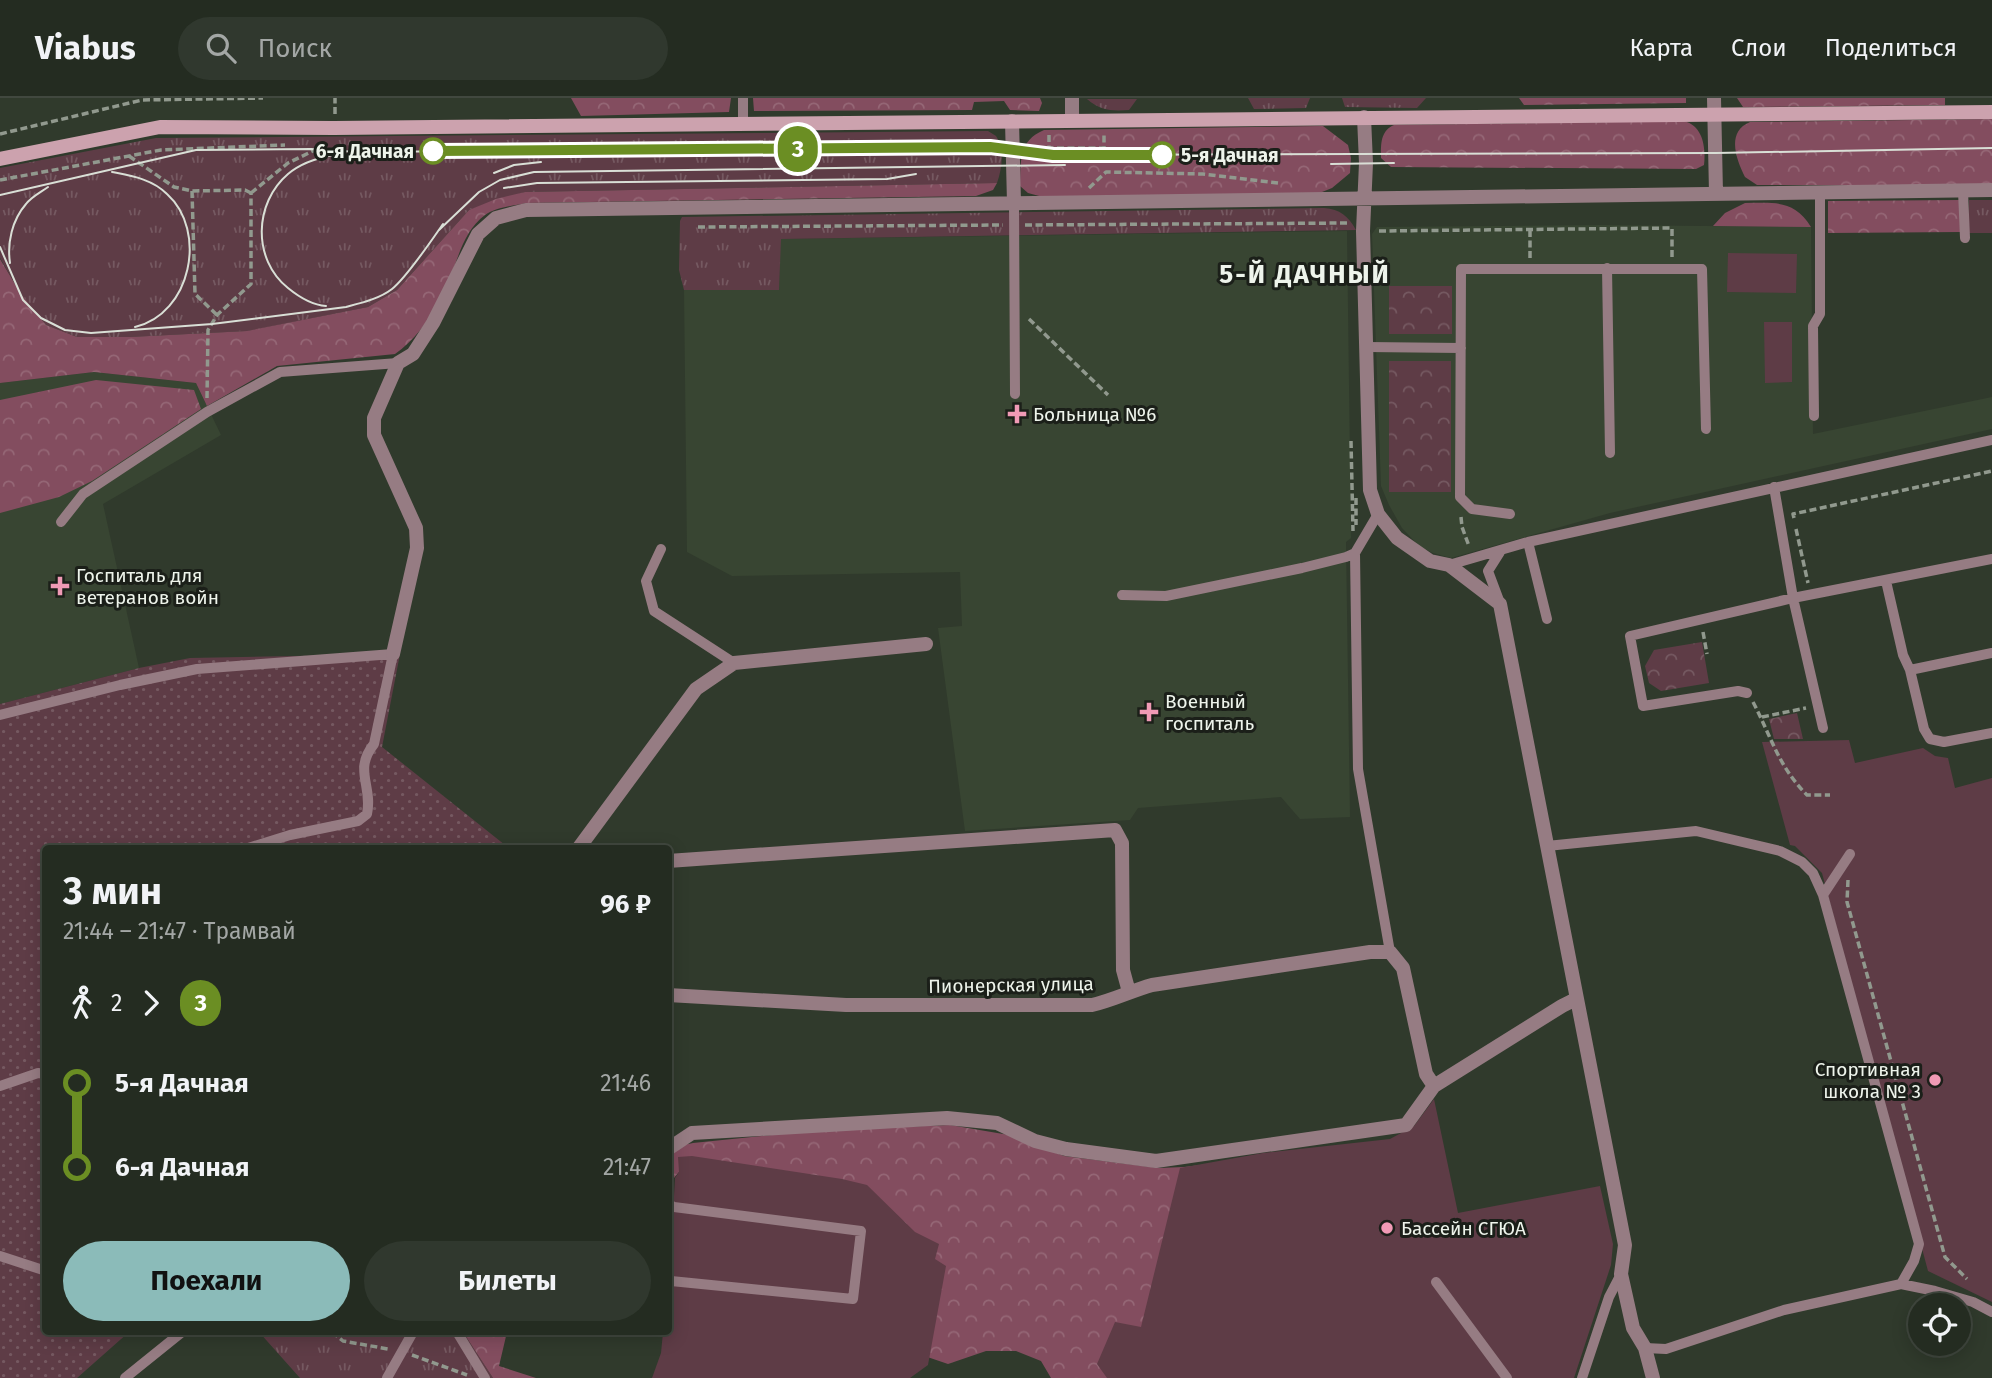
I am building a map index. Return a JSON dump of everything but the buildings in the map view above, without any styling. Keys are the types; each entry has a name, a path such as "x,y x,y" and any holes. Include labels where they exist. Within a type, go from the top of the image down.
{"street":[{"path":"1072,98 1072,120"},
{"path":"1714,98 1716,193"},
{"path":"0,159 160,127 334,128 1992,112"},
{"path":"1364,117 1365,198 1356,229 1367,347 1370,490 1378,514 1388,529 1417,554 1430,561 1448,565 1500,604 1625,1245 1621,1274 1633,1328 1645,1348 1653,1378"},
{"path":"1013,121 1014,203"},
{"path":"393,654 417,548 416,528 374,435 374,418 398,363 413,354 433,323 478,234 496,218 526,210 1992,190"},
{"path":"581,845 696,689 734,663 926,644"},
{"path":"672,861 1115,830 1122,844 1123,970 1129,992"},
{"name":"Пионерская улица","path":"672,995 846,1005 1092,1005 1115,1000 1129,992 1152,985 1370,952 1390,952"},
{"path":"1390,952 1404,968 1426,1074 1434,1086"},
{"path":"672,1146 692,1133 947,1118 998,1123 1035,1141 1066,1149 1156,1161 1406,1125 1434,1086 1576,999"}],"lane":[{"path":"743,98 743,123"},
{"path":"1964,191 1965,238"},
{"path":"1814,416 1813,326 1820,314 1820,193"},
{"path":"1014,203 1015,394"},
{"path":"1607,268 1610,453"},
{"path":"1510,514 1472,509 1460,497 1461,269 1702,269 1706,429"},
{"path":"1367,347 1461,348"},
{"path":"61,522 83,494 207,412 280,372 398,363"},
{"path":"1448,565 1528,542 1992,440"},
{"path":"1774,487 1793,598 1823,728"},
{"path":"1378,514 1355,553 1358,769 1390,952"},
{"path":"1528,542 1547,618"},
{"path":"661,549 646,581 653,611 734,663"},
{"path":"1500,552 1488,570 1500,604"},
{"path":"1122,595 1166,596 1302,568 1355,553"},
{"path":"1747,694 1738,691 1643,706 1630,636 1793,598 1992,559"},
{"path":"1886,581 1902,655 1910,670 1924,729 1930,738 1944,742 1992,733"},
{"path":"1910,670 1992,653"},
{"path":"0,715 197,669 393,654 374,744 365,755 363,768 370,803 367,814 358,821 290,835 258,845"},
{"path":"1547,846 1696,831 1780,851 1802,862 1813,873 1823,895 1919,1244 1914,1261 1901,1284"},
{"path":"1823,895 1850,854"},
{"path":"0,1086 42,1074"},
{"path":"672,1206 861,1231 853,1299 672,1280"},
{"path":"0,1256 42,1270"},
{"path":"1583,1378 1608,1297 1621,1274"},
{"path":"1436,1282 1507,1378"},
{"path":"1645,1348 1666,1349 1784,1310 1901,1284 1973,1302 1992,1312"},
{"path":"125,1378 178,1335"},
{"path":"387,1378 411,1335"},
{"path":"459,1335 485,1378"}],"path":[{"path":"0,134 142,100 263,98"},
{"path":"251,193 288,163 323,144 315,144"},
{"path":"0,180 161,150 196,146 293,145"},
{"path":"1049,148 1104,148"},
{"path":"129,156 174,187 192,191 245,190 251,193"},
{"path":"1106,172 1203,174"},
{"path":"192,191 195,294 217,315"},
{"path":"207,400 208,330 217,315 251,284 251,193"},
{"path":"698,228 1349,222 1356,229 1672,229 1672,248"},
{"path":"1530,229 1530,251"},
{"path":"1014,306 1108,395"},
{"path":"1351,433 1353,538"},
{"path":"1811,595 1793,514 1992,471"},
{"path":"1460,497 1462,527 1474,558"},
{"path":"1705,644 1707,654"},
{"path":"1747,694 1793,780 1807,795 1830,794"},
{"path":"1761,717 1796,710"},
{"path":"1850,854 1847,902 1945,1257 1967,1279"}],"shaded area":[{"path":"1377,227 1811,227 1813,434 1992,397 1992,429 1610,513 1451,558 1419,546 1402,528 1381,486 1372,234"},
{"name":"Больница №6","path":"1347,231 1351,538 1346,542 1350,817 1300,819 1281,797 1138,808 1130,820 965,831 938,628 962,626 960,572 732,576 687,552 684,290 779,290 780,239"},
{"name":"Госпиталь для ветеранов войн","path":"94,372 196,383 221,435 103,504 139,668 0,704 0,383"}],"green space":[{"path":"571,98 731,98 729,112 581,116"},
{"path":"753,98 1040,98 1042,103 1039,111 1010,110 1004,101 974,102 972,110 754,111"},
{"path":"1248,98 1310,98 1306,108 1254,109"},
{"path":"1342,98 1426,98 1417,108 1345,107"},
{"path":"1519,98 1686,98 1686,103 1524,105"},
{"path":"1737,98 1945,98 1945,105 1743,107"},
{"path":"1087,99 1137,99 1129,110 1117,110 1102,108"},
{"path":"1992,119 1992,185 1757,185 1745,177 1735,146 1738,132 1750,122"},
{"path":"1684,121 1695,127 1704,144 1704,165 1696,169 1391,167 1381,158 1384,135 1394,125"},
{"path":"1323,126 1348,145 1350,173 1332,188 1317,194 1043,197 1028,193 1020,186 1021,160 1025,146 1044,130"},
{"path":"988,131 996,136 1001,147 997,183 525,192 469,210 397,290 368,307 248,331 77,337 46,325 21,294 0,258 0,168 156,138"},
{"path":"997,183 993,190 976,196 526,203 499,208 489,212 476,223 463,244 436,308 414,337 395,354 277,366 207,406 196,383 94,372 0,383 0,259 21,294 46,325 77,337 247,331 368,307 397,290 469,210 496,199 525,192"},
{"path":"1960,200 1960,232 1828,233 1828,201"},
{"path":"1969,200 1992,200 1992,233 1969,233"},
{"path":"1745,203 1782,204 1798,211 1811,227 1713,226 1725,213"},
{"path":"1324,208 1343,214 1356,230 781,239 779,290 684,290 679,270 682,217"},
{"path":"1728,253 1797,254 1796,293 1727,292"},
{"path":"1389,286 1452,286 1452,334 1389,334"},
{"path":"1764,322 1792,322 1792,382 1765,383"},
{"path":"1389,361 1451,361 1451,492 1389,492"},
{"path":"96,380 194,390 201,409 92,481 59,497 0,513 0,400"},
{"path":"1702,642 1709,683 1661,691 1649,683 1645,666 1654,650"},
{"path":"400,654 382,747 505,845 42,845 42,1335 126,1335 77,1378 0,1378 0,704 139,668 190,658"},
{"path":"1797,713 1803,739 1774,739 1769,719"},
{"name":"Спортивная школа № 3","path":"1849,740 1855,763 1923,748 1935,756 1948,758 1955,788 1992,778 1992,1302 1928,1271 1822,873 1795,846 1790,845 1762,742"},
{"name":"Бассейн СГЮА","path":"1434,1099 1458,1213 1600,1186 1613,1244 1611,1265 1574,1378 1107,1378 1097,1364 1115,1322 1141,1327 1180,1168 1263,1153 1390,1139 1414,1126"},
{"path":"950,1125 1009,1135 1064,1156 1159,1168 1323,1150 1212,1378 1051,1378 1041,1361 1016,1351 986,1351 948,1364 898,1347 679,1172 672,1180 672,1149 675,1147 822,1130"},
{"path":"692,1156 867,1185 915,1232 939,1244 935,1259 946,1266 928,1365 910,1378 652,1378 661,1353 663,1335 672,1335 672,1231 675,1178 679,1172 678,1157"},
{"path":"262,1335 465,1335 493,1378 300,1378"},
{"path":"465,1335 506,1335 499,1366 536,1378 493,1378"}],"tram line":[{"path":"0,195 196,150 311,149 357,152 990,147 1053,155 1716,153 1992,148"},
{"name":"3","path":"433,151 990,147 1053,155 1162,155"},
{"path":"326,306 301,297 276,276 263,247 262,231 269,200 288,174 309,162 333,155"},
{"path":"494,173 514,165 541,162"},
{"path":"1331,164 1394,163"},
{"path":"439,230 479,192 500,180 534,172 1065,165"},
{"path":"112,172 141,179 167,194 180,210 190,249 181,289 169,306 154,319 135,327"},
{"path":"504,188 537,183 887,179 916,174"},
{"path":"10,263 10,240 17,217 28,201 48,187"},
{"path":"0,247 23,300 41,318 65,330 91,333 212,324 346,307 364,302 392,289 419,258 443,224"}],"place":[{"name":"6-я Дачная","path":"433,151"},
{"name":"5-я Дачная","path":"1162,155"},
{"name":"Больница №6","path":"1017,414"},
{"name":"Госпиталь для ветеранов войн","path":"60,586"},
{"name":"Военный госпиталь","path":"1149,712"},
{"name":"Спортивная школа № 3","path":"1935,1080"},
{"name":"Бассейн СГЮА","path":"1387,1228"}],"district":[{"name":"5-Й ДАЧНЫЙ","path":"1305,274"}]}
